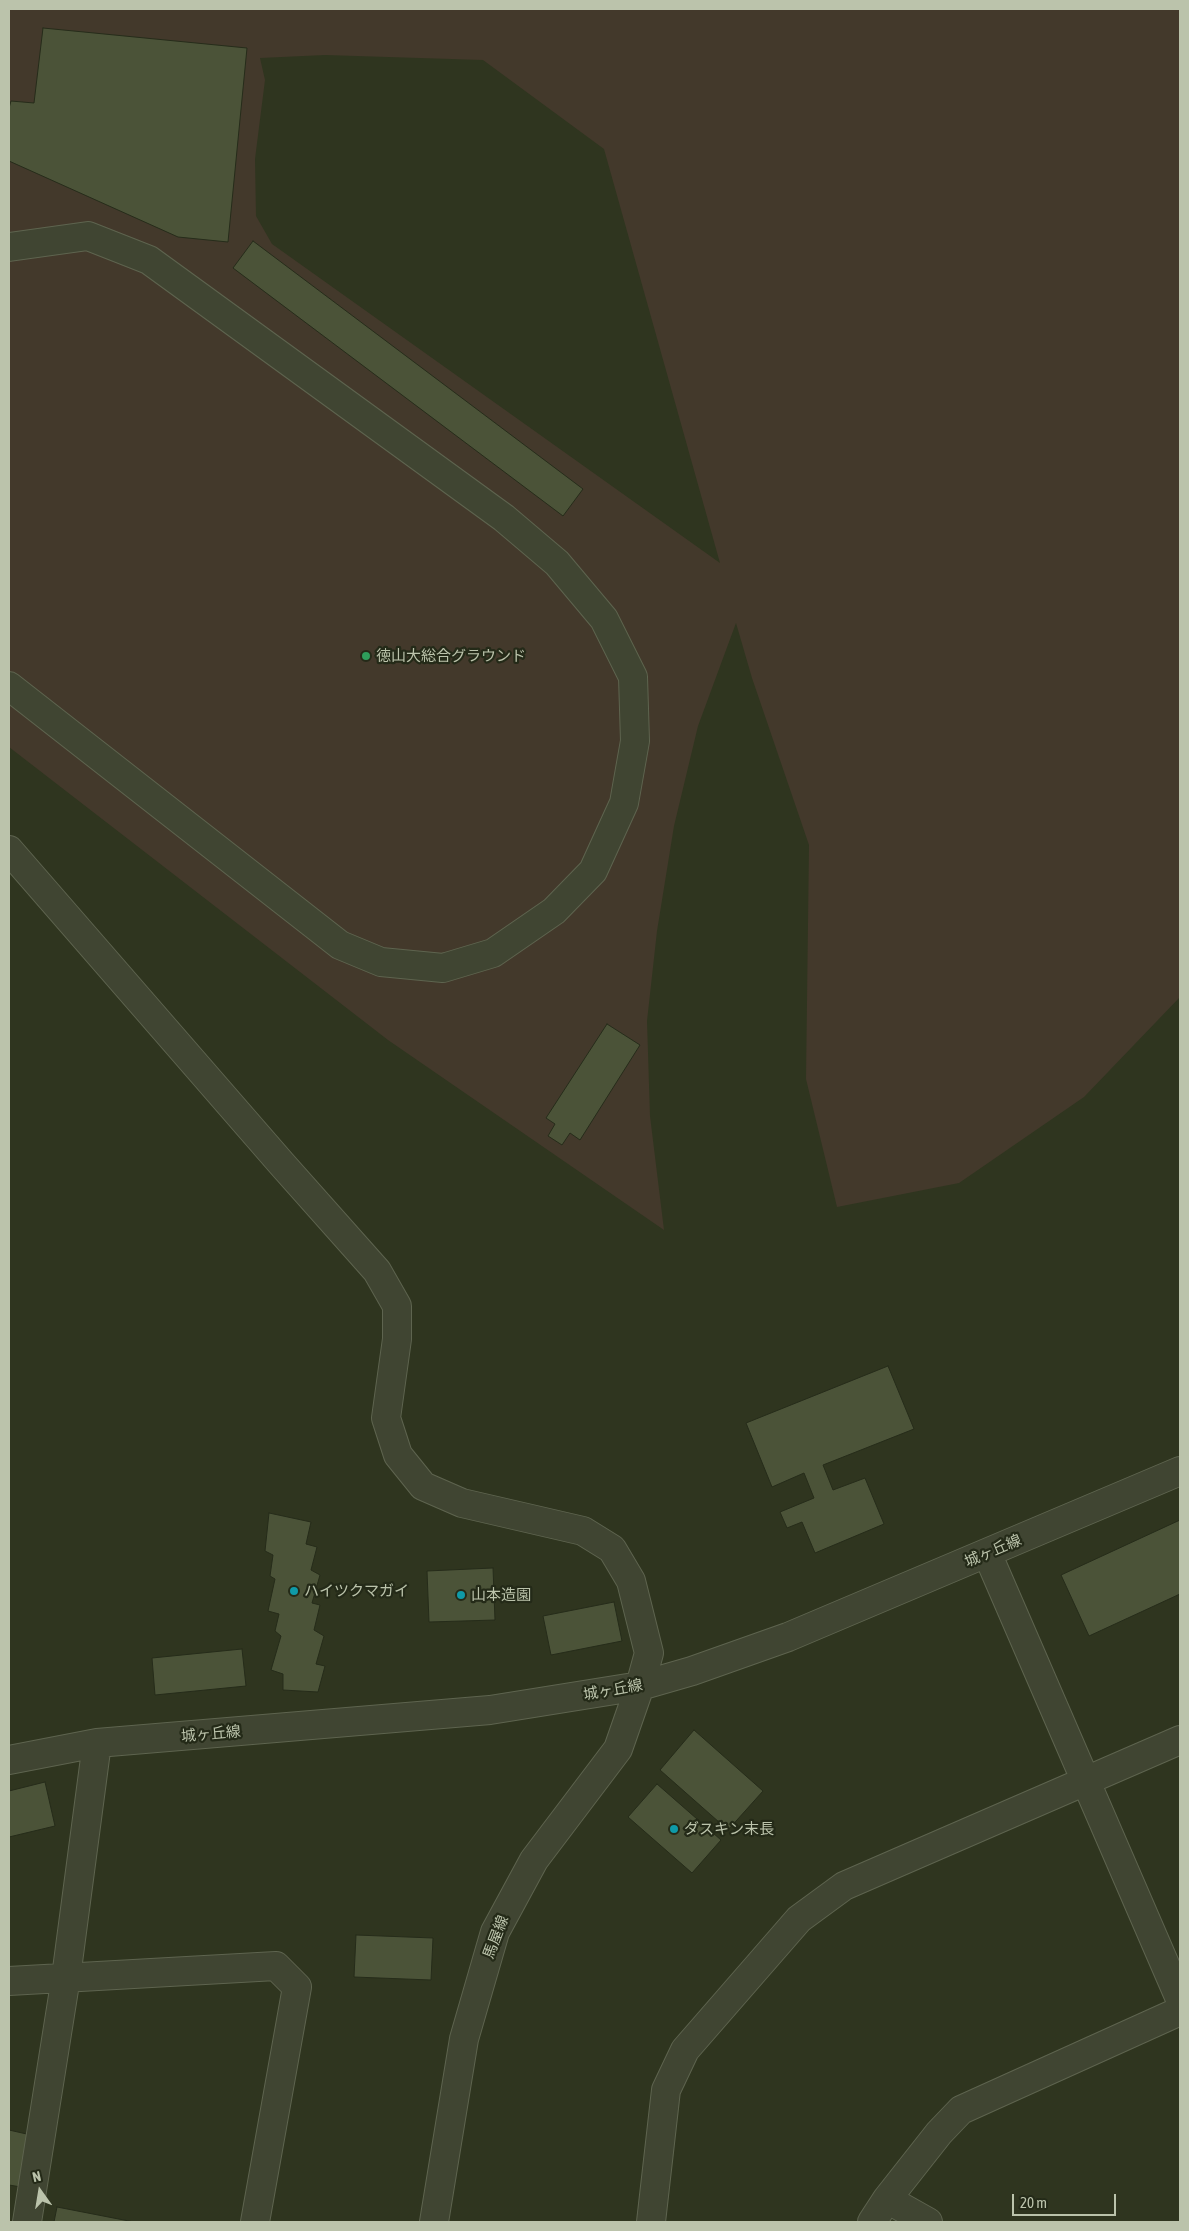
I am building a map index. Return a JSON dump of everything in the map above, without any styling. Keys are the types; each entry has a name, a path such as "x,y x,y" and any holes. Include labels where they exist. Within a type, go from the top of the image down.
{"street":[{"path":"9,247 88,236 150,260 504,518 558,563 604,619 633,677 635,741 624,803 594,871 554,911 492,954 442,968 381,962 340,945 9,686"},
{"name":"馬屋線","path":"9,850 377,1271 397,1306 397,1339 386,1418 398,1455 423,1486 462,1503 583,1531 612,1549 631,1581 649,1653 640,1686 618,1749 534,1860 495,1932 464,2039 434,2222"},
{"name":"城ヶ丘線","path":"9,1760 97,1743 490,1710 640,1686 692,1671 788,1637 1180,1471"},
{"path":"987,1554 1086,1779 1180,2000"},
{"path":"651,2222 666,2090 684,2050 799,1919 844,1886 1086,1779 1180,1740"},
{"path":"28,2222 66,1977 97,1743"},
{"path":"9,1981 276,1966 297,1988 255,2222"},
{"path":"872,2222 887,2199 939,2133 961,2110 1180,2011"},
{"path":"887,2199 928,2222"}],"shaded area":[{"path":"9,9 1180,9 1180,997 1084,1097 959,1183 837,1207 806,1079 809,845 752,678 736,623 698,726 674,826 657,931 647,1021 650,1116 664,1230 388,1040 9,747","holes":["325,55 483,60 604,149 720,563 272,244 256,216 255,159 265,80 260,58"]}],"building":[{"path":"43,28 247,48 228,242 178,237 9,161 9,108 11,101 34,103"},
{"path":"253,241 583,489 563,516 233,268"},
{"path":"607,1024 640,1045 580,1140 570,1133 562,1145 548,1136 555,1124 546,1118"},
{"path":"888,1366 914,1429 823,1465 833,1490 865,1478 884,1524 815,1553 802,1522 787,1528 780,1512 814,1498 804,1473 772,1487 746,1423"},
{"name":"ハイツクマガイ","path":"269,1513 311,1522 306,1544 317,1547 311,1570 320,1575 312,1603 320,1605 314,1630 324,1636 316,1664 325,1666 318,1692 283,1690 283,1674 271,1670 281,1636 275,1631 279,1614 268,1611 275,1579 270,1576 273,1555 265,1551"},
{"path":"1180,1520 1180,1594 1089,1636 1061,1575"},
{"name":"山本造園","path":"493,1568 495,1620 429,1622 427,1571"},
{"path":"614,1602 622,1641 551,1655 543,1616"},
{"path":"242,1649 246,1686 155,1695 152,1658"},
{"path":"694,1730 763,1791 728,1830 660,1770"},
{"path":"45,1782 55,1826 9,1837 9,1791"},
{"name":"ダスキン末長","path":"657,1784 721,1840 692,1873 628,1817"},
{"path":"356,1935 433,1938 431,1980 354,1977"},
{"path":"9,2130 31,2135 21,2187 9,2185"},
{"path":"57,2207 134,2222 54,2222"}],"place":[{"name":"徳山大総合グラウンド","path":"366,656"},
{"name":"ハイツクマガイ","path":"294,1591"},
{"name":"山本造園","path":"461,1595"},
{"name":"ダスキン末長","path":"674,1829"}]}
